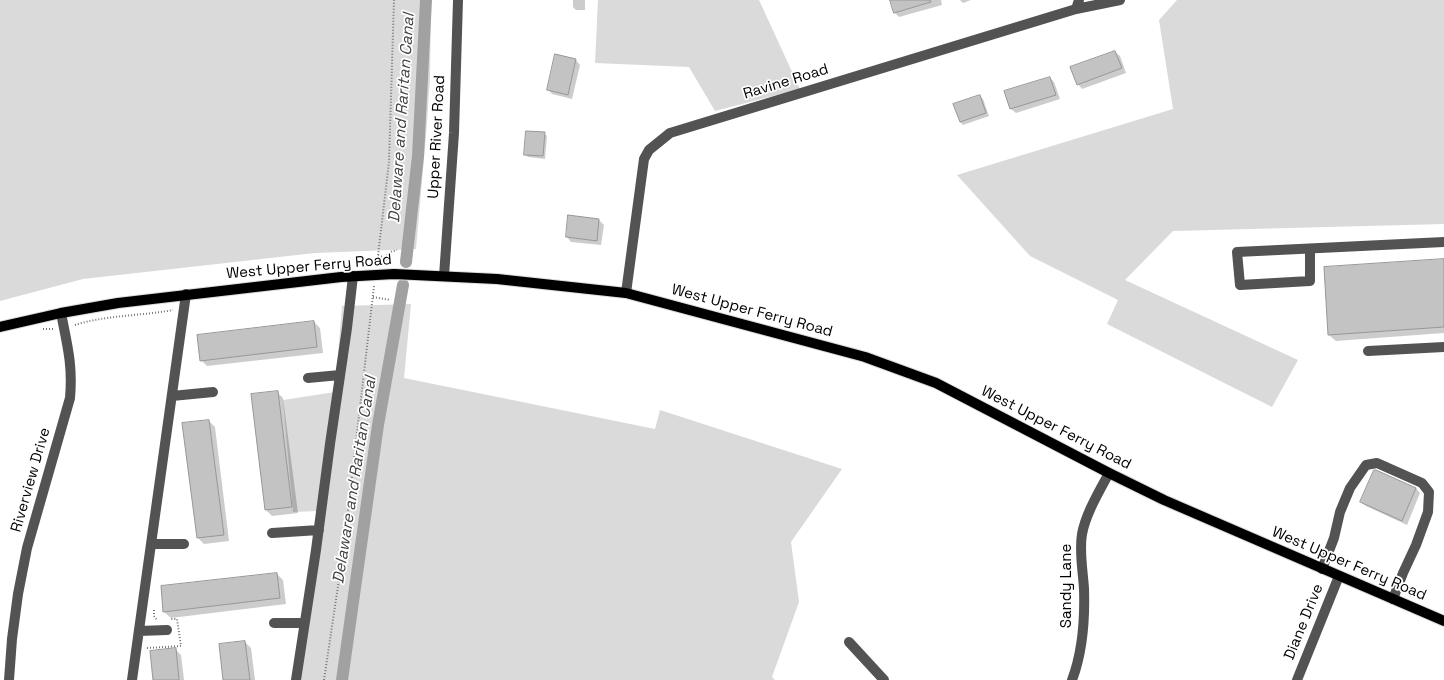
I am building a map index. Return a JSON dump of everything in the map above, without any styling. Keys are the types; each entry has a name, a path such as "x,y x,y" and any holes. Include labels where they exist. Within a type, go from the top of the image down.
{"main road":[{"name":"West Upper Ferry Road","path":"0,327 60,312 118,303 353,276 416,274 497,279 626,293 865,357 936,383 1109,472 1214,522 1444,621"}],"street":[{"name":"Upper River Road","path":"444,276 454,133 458,0"},
{"name":"Ravine Road","path":"626,293 644,159 649,150 670,133 1078,4 1120,0"},
{"path":"1310,249 1310,281 1240,285 1237,252 1444,242"},
{"path":"296,680 319,530 353,276"},
{"path":"132,680 186,294"},
{"name":"Riverview Drive","path":"9,680 12,639 18,594 27,548 70,398 72,379 71,360 60,312"},
{"path":"1368,351 1444,347"},
{"path":"308,378 340,375"},
{"path":"172,396 213,392"},
{"path":"1322,569 1334,538 1340,512 1350,488 1366,465 1376,463 1422,483 1429,492 1428,512 1393,599"},
{"name":"Sandy Lane","path":"1072,680 1077,668 1084,620 1084,590 1081,551 1082,534 1087,517 1109,472"},
{"path":"272,533 319,530"},
{"path":"151,544 184,544"},
{"name":"Diane Drive","path":"1297,680 1339,576"},
{"path":"274,623 304,623"},
{"path":"139,631 167,630"},
{"path":"848,642 884,680"}],"path":[{"path":"377,265 389,162 394,0"},
{"path":"385,257 390,252 397,250"},
{"path":"378,256 385,257 390,263"},
{"path":"324,680 344,546 375,281"},
{"path":"373,297 390,300"},
{"path":"146,648 181,646 178,619 157,620 154,616 154,609"}],"shaded area":[{"path":"0,0 431,0 430,78 416,249 315,253 83,279 0,301"},
{"path":"598,0 759,0 800,89 715,111 689,67 595,63"},
{"path":"1177,0 1444,0 1444,224 1173,231 1125,280 1298,360 1272,407 1107,324 1118,300 1030,256 957,175 1173,109 1159,20"},
{"path":"411,304 404,378 655,429 660,410 842,469 791,542 799,602 772,677 775,680 293,680 319,511 293,512 283,400 335,392 342,306"}],"building":[{"path":"890,0 930,0 931,2 894,13"},
{"path":"1115,51 1122,68 1077,85 1070,67"},
{"path":"555,54 576,59 568,95 547,90"},
{"path":"1050,77 1056,95 1010,109 1004,91"},
{"path":"980,95 986,113 960,122 953,104"},
{"path":"526,131 545,132 543,156 524,155"},
{"path":"568,215 599,219 597,241 566,237"},
{"path":"1444,259 1444,327 1328,335 1324,267"},
{"path":"314,321 317,347 200,361 197,335"},
{"path":"278,391 292,507 265,510 251,394"},
{"path":"209,420 224,535 197,538 182,423"},
{"path":"1374,470 1416,488 1402,521 1360,502"},
{"path":"277,573 280,598 163,612 161,586"},
{"path":"245,641 250,680 223,680 219,644"},
{"path":"176,648 179,680 153,680 150,651"}],"waterway":[{"name":"Delaware and Raritan Canal","path":"406,262 418,156 426,0"},
{"name":"Delaware and Raritan Canal","path":"342,680 378,425 403,285"}]}
